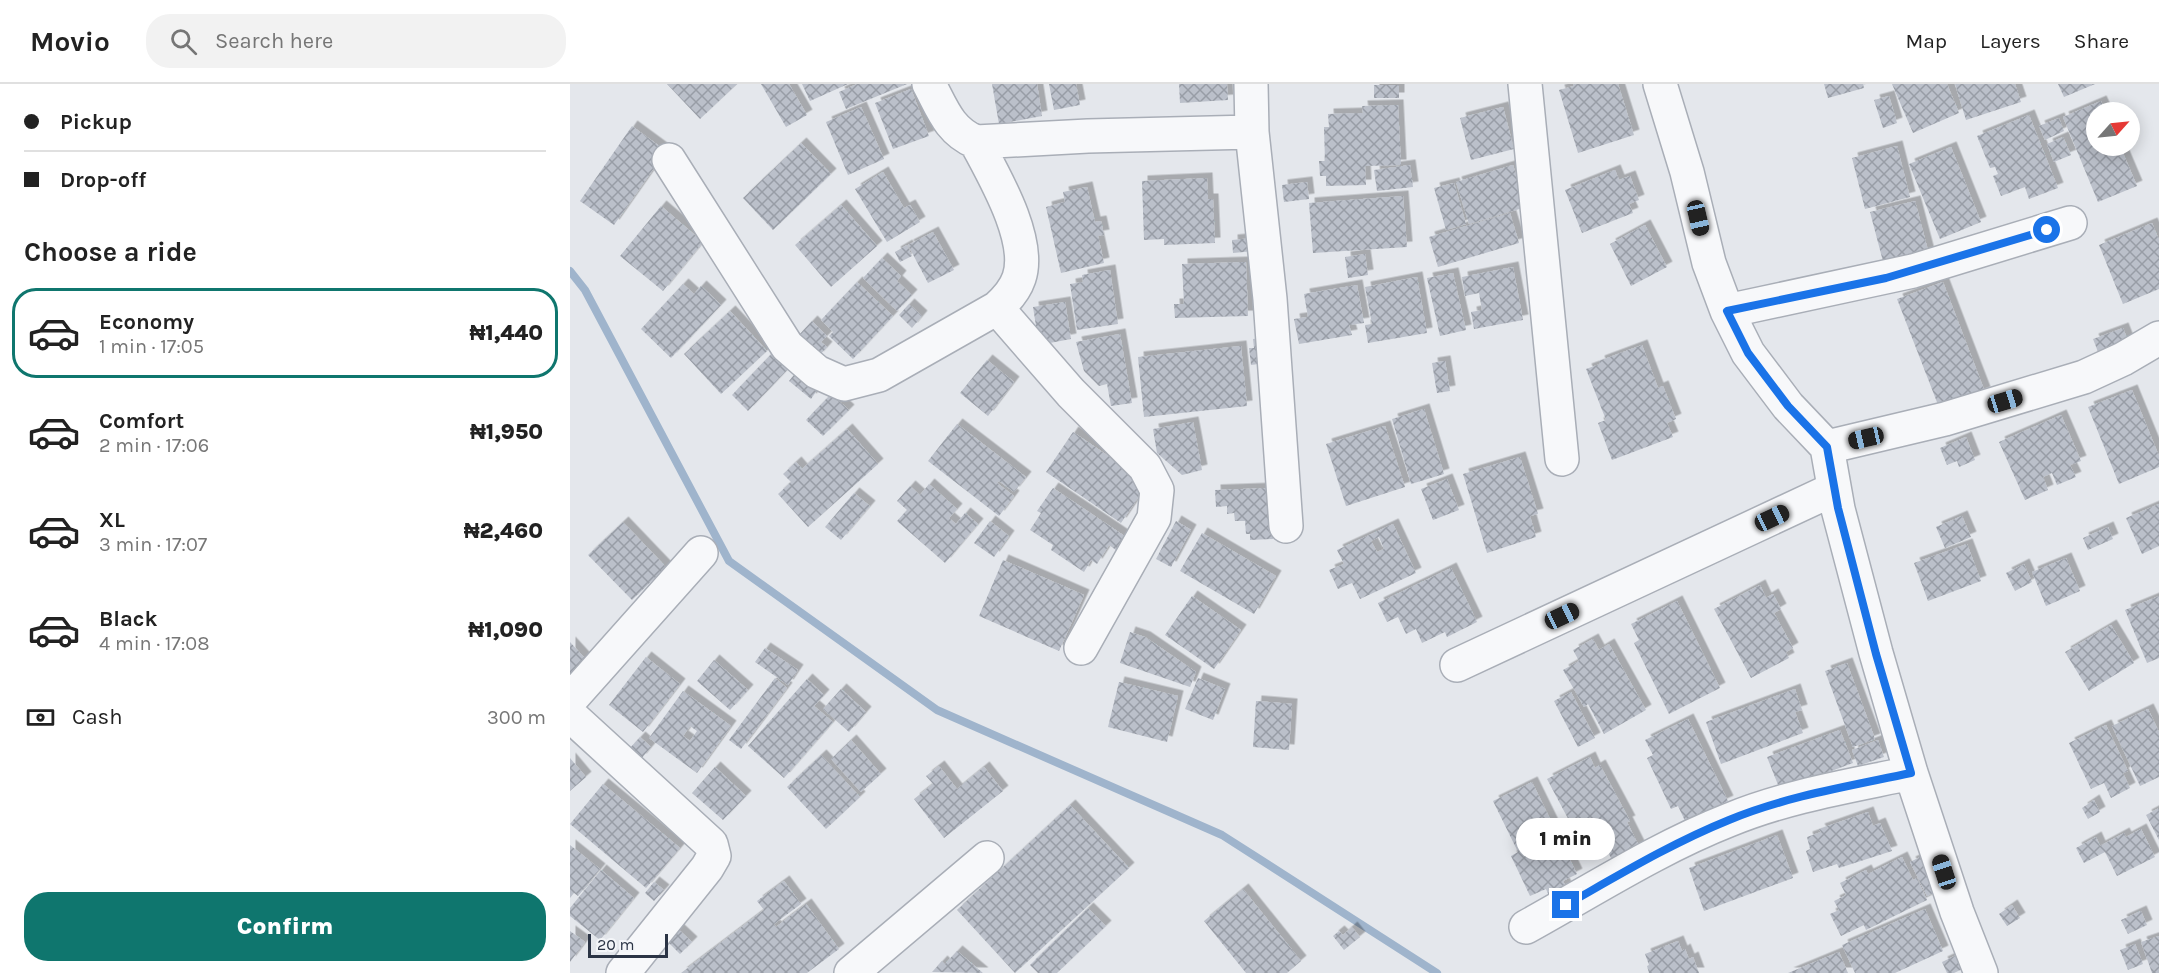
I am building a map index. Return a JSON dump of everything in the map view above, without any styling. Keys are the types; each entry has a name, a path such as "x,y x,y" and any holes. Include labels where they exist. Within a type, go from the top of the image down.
{"street":[{"path":"928,84 955,130 976,142 1088,136 1252,132"},
{"path":"1251,84 1252,132 1270,298 1286,526"},
{"path":"1525,84 1562,459"},
{"path":"1660,84 1687,172 1708,263 1727,311 1748,353 1788,406 1827,447 1834,489 1876,654 1911,773 1957,912 1982,973"},
{"path":"669,160 787,345 817,372 844,384 879,375 997,309 1008,298 1019,278 1021,254 1017,231 1002,194 976,142"},
{"path":"1727,311 1913,271 2070,223"},
{"path":"997,309 1071,393 1145,467 1157,490 1154,518 1081,648"},
{"path":"1827,447 1945,419 2084,377 2123,359 2159,338"},
{"path":"1457,665 1834,489"},
{"path":"570,700 701,553"},
{"path":"570,715 711,844 714,856 707,868 623,973"},
{"path":"1527,927 1665,850 1729,820 1799,797 1911,773"},
{"path":"851,973 987,858"}],"building":[{"path":"667,84 737,84 700,119"},
{"path":"761,84 789,84 807,115 786,127"},
{"path":"802,84 848,84 810,101"},
{"path":"857,84 907,84 846,109 839,92"},
{"path":"992,84 1037,84 1042,116 999,124"},
{"path":"1049,84 1076,84 1080,105 1054,110"},
{"path":"1179,84 1227,84 1228,100 1180,103"},
{"path":"1573,84 1618,84 1634,135 1578,153 1559,90 1574,86"},
{"path":"1824,84 1863,84 1864,88 1828,98"},
{"path":"1892,84 1947,84 1959,113 1913,133"},
{"path":"1955,84 2015,84 2021,102 1966,120"},
{"path":"2058,84 2095,84 2064,97"},
{"path":"1374,85 1399,85 1399,98 1374,98"},
{"path":"911,89 929,136 893,149 875,103"},
{"path":"1889,96 1897,123 1883,128 1874,100"},
{"path":"1398,105 1401,165 1365,166 1366,185 1326,186 1326,176 1320,176 1319,161 1325,161 1324,127 1329,127 1328,114 1363,113 1362,106"},
{"path":"861,107 884,159 848,175 826,122"},
{"path":"1503,107 1514,149 1471,160 1460,118"},
{"path":"2086,107 2086,156 2124,156 2137,186 2098,202 2063,117"},
{"path":"2029,115 2058,188 2029,199 2025,187 2001,196 1993,176 1998,174 1995,167 1990,168 1977,136"},
{"path":"2059,118 2064,131 2045,140 2039,126"},
{"path":"632,126 666,151 614,225 580,201"},
{"path":"2063,137 2071,155 2054,162 2047,144"},
{"path":"801,143 831,174 773,230 743,198"},
{"path":"1897,146 1910,197 1865,209 1852,158"},
{"path":"1951,147 1981,222 1940,239 1909,164"},
{"path":"1410,165 1413,187 1377,191 1374,170"},
{"path":"1513,165 1526,207 1469,224 1456,182"},
{"path":"1615,170 1619,180 1630,176 1639,200 1629,204 1633,213 1582,233 1565,190"},
{"path":"883,172 904,208 910,205 920,222 887,242 855,189"},
{"path":"1207,178 1208,199 1213,199 1215,243 1164,245 1164,239 1144,240 1142,181"},
{"path":"1307,182 1309,199 1284,202 1282,185"},
{"path":"1454,183 1466,224 1446,230 1434,188"},
{"path":"1087,187 1095,222 1101,221 1104,235 1098,236 1104,263 1061,273 1046,207 1065,202 1063,192"},
{"path":"1403,196 1407,247 1313,253 1309,203"},
{"path":"1915,201 1930,258 1885,269 1870,212"},
{"path":"841,205 877,246 831,287 795,245"},
{"path":"661,206 703,242 663,291 620,256"},
{"path":"1510,213 1519,243 1438,267 1429,237"},
{"path":"2152,223 2159,240 2159,289 2123,304 2099,245"},
{"path":"1645,225 1667,267 1631,286 1610,244"},
{"path":"933,232 954,270 928,283 908,245"},
{"path":"1253,238 1254,251 1233,253 1232,240"},
{"path":"907,245 912,256 900,262 895,252"},
{"path":"1365,254 1368,275 1348,278 1345,257"},
{"path":"882,258 901,276 897,281 912,295 897,311 863,278"},
{"path":"1246,262 1248,316 1175,318 1174,304 1184,304 1182,264"},
{"path":"1513,267 1523,320 1474,329 1471,312 1482,310 1479,293 1465,296 1462,277"},
{"path":"1110,270 1118,324 1077,330 1070,284 1083,282 1082,275"},
{"path":"1453,273 1466,330 1440,336 1427,278"},
{"path":"1417,277 1427,333 1368,343 1365,325 1372,324 1365,287"},
{"path":"857,282 893,316 853,359 829,336 833,332 821,320"},
{"path":"1943,282 1985,392 1940,410 1897,299"},
{"path":"683,284 694,294 701,286 721,305 671,358 641,329"},
{"path":"1357,285 1364,323 1349,325 1352,335 1299,344 1294,319 1308,317 1304,294"},
{"path":"1065,302 1071,339 1039,345 1033,307"},
{"path":"909,304 922,316 912,328 899,315"},
{"path":"730,311 767,351 721,394 684,354"},
{"path":"812,321 827,336 821,342 827,347 818,357 797,337"},
{"path":"2123,328 2130,346 2100,357 2093,339"},
{"path":"1120,334 1132,403 1111,406 1107,384 1099,386 1084,371 1076,342"},
{"path":"1262,338 1266,363 1251,365 1249,348 1254,348 1253,339"},
{"path":"1642,345 1658,388 1663,386 1676,419 1667,423 1673,437 1612,460 1598,423 1606,420 1586,369 1600,364 1599,361"},
{"path":"1241,346 1247,406 1144,417 1138,357"},
{"path":"776,349 792,365 748,411 732,395"},
{"path":"987,360 1014,382 988,416 960,393"},
{"path":"1445,361 1450,391 1437,393 1432,363"},
{"path":"797,371 818,389 811,399 789,381"},
{"path":"2132,390 2159,456 2159,467 2119,484 2088,407"},
{"path":"831,394 849,410 823,436 806,420"},
{"path":"1424,409 1444,474 1411,484 1392,419"},
{"path":"2061,415 2081,461 2070,465 2076,477 2057,485 2052,473 2043,477 2048,490 2025,500 1999,442"},
{"path":"1193,422 1202,470 1182,475 1157,453 1153,429"},
{"path":"957,424 1026,477 1014,492 999,481 997,483 1014,496 999,516 928,461"},
{"path":"1385,426 1405,487 1346,506 1326,444"},
{"path":"847,429 878,464 808,527 778,494 791,482 783,474 796,462 802,469"},
{"path":"1073,432 1148,483 1121,523 1046,472"},
{"path":"1966,437 1975,460 1959,467 1957,461 1947,465 1940,448"},
{"path":"1520,457 1538,514 1530,516 1536,537 1487,553 1463,474"},
{"path":"1447,479 1459,510 1433,520 1421,489"},
{"path":"929,484 957,509 949,518 956,524 965,513 978,524 945,563 897,521 907,510 897,501 910,486 920,495"},
{"path":"1053,488 1129,539 1120,553 1109,545 1097,564 1091,560 1084,572 1051,550 1053,545 1030,530 1041,513 1037,511"},
{"path":"1270,488 1273,539 1250,540 1250,534 1246,534 1245,521 1235,521 1234,513 1227,514 1227,506 1216,507 1215,490"},
{"path":"854,493 870,506 841,540 825,527"},
{"path":"2159,504 2159,546 2142,554 2126,518"},
{"path":"1962,516 1971,537 1945,548 1936,527"},
{"path":"990,521 1009,536 994,557 974,543"},
{"path":"1176,521 1191,530 1171,567 1156,559"},
{"path":"623,522 666,567 632,600 588,555"},
{"path":"1393,524 1416,573 1360,599 1352,583 1338,589 1329,570 1344,564 1337,550","holes":["1379,537 1384,549 1377,552 1371,541"]},
{"path":"2108,527 2113,539 2088,550 2083,538"},
{"path":"1202,533 1276,576 1254,614 1180,571"},
{"path":"1967,544 1981,581 1928,601 1914,563"},
{"path":"2066,558 2080,591 2046,606 2032,572"},
{"path":"1003,560 1084,595 1059,651 979,616"},
{"path":"2024,564 2032,582 2015,591 2006,573"},
{"path":"1451,568 1477,622 1447,637 1445,632 1422,643 1416,629 1406,634 1398,617 1387,622 1378,603"},
{"path":"1760,585 1766,598 1773,594 1781,609 1774,613 1793,648 1786,652 1789,658 1751,678 1714,609"},
{"path":"1192,596 1241,630 1214,669 1165,635"},
{"path":"2159,596 2159,658 2147,663 2125,610"},
{"path":"1677,601 1720,688 1669,714 1634,643 1639,640 1631,624"},
{"path":"2111,625 2134,663 2089,691 2065,652"},
{"path":"1130,632 1145,637 1196,672 1190,687 1120,663"},
{"path":"1593,639 1599,650 1609,644 1646,710 1604,734 1588,704 1584,707 1563,670 1579,661 1573,650"},
{"path":"570,642 592,666 570,687"},
{"path":"765,648 798,670 788,685 755,662"},
{"path":"646,657 680,684 643,732 609,705"},
{"path":"714,660 748,690 730,710 697,681"},
{"path":"1847,663 1875,739 1853,747 1825,671"},
{"path":"775,678 787,688 741,749 729,740"},
{"path":"1198,678 1225,689 1213,720 1185,709"},
{"path":"807,679 824,695 814,706 833,722 784,778 748,746"},
{"path":"1119,682 1178,696 1167,742 1108,727"},
{"path":"841,689 866,712 849,732 823,709"},
{"path":"1795,689 1802,710 1795,712 1803,733 1721,764 1706,722"},
{"path":"683,691 731,726 697,773 649,738","holes":["690,726 697,731 690,741 683,736"]},
{"path":"1571,692 1595,738 1578,747 1554,701"},
{"path":"1256,701 1292,704 1289,750 1253,747"},
{"path":"2148,709 2159,732 2159,777 2140,786 2112,726"},
{"path":"1688,719 1728,801 1685,821 1678,806 1671,809 1647,758 1653,755 1645,740"},
{"path":"2106,725 2128,771 2123,773 2130,788 2111,798 2104,783 2091,789 2069,743"},
{"path":"1840,730 1853,763 1780,790 1767,757"},
{"path":"640,737 651,747 641,759 629,749"},
{"path":"851,740 881,774 861,792 831,759"},
{"path":"1878,740 1884,757 1858,766 1852,750"},
{"path":"821,755 860,797 826,829 787,787"},
{"path":"1590,757 1595,768 1600,765 1630,821 1627,822 1641,850 1614,864 1607,850 1590,860 1547,779"},
{"path":"570,758 586,777 570,791"},
{"path":"939,766 957,789 984,767 1003,791 944,838 914,799 933,784 926,776"},
{"path":"715,767 746,796 723,820 692,793"},
{"path":"1532,782 1577,874 1563,881 1566,887 1549,896 1546,889 1530,896 1511,856 1518,852 1493,801"},
{"path":"603,784 680,848 646,888 570,824"},
{"path":"2094,800 2100,812 2088,819 2082,808"},
{"path":"1070,805 1129,868 1015,973 957,910"},
{"path":"2159,808 2159,840 2146,815"},
{"path":"1868,812 1873,826 1880,823 1892,851 1839,868 1837,864 1813,872 1806,851 1810,849 1807,837 1821,832 1819,829"},
{"path":"2141,829 2155,857 2117,876 2105,852 2084,863 2076,848 2096,837 2100,846 2124,833 2126,837"},
{"path":"1777,835 1793,878 1704,911 1689,868"},
{"path":"570,845 600,869 578,896 574,893 570,898"},
{"path":"1902,857 1913,880 1917,878 1927,900 1866,930 1864,925 1841,936 1830,914 1839,910 1834,901 1846,895 1840,883 1866,870 1868,874"},
{"path":"1920,857 1937,891 1927,896 1910,862"},
{"path":"601,870 634,898 600,940 570,916 570,908"},
{"path":"784,881 801,904 774,924 776,927 806,904 839,949 807,973 681,973 764,910 757,901"},
{"path":"654,882 664,890 654,901 645,893"},
{"path":"1243,889 1301,961 1287,973 1246,973 1204,921"},
{"path":"2012,905 2020,918 2007,926 1999,914"},
{"path":"1088,908 1106,926 1057,973 1038,973 1030,965"},
{"path":"1925,909 1943,951 1895,973 1855,973 1842,945"},
{"path":"2141,911 2147,925 2128,934 2121,920"},
{"path":"1352,927 1360,937 1344,950 1333,936 1339,931 1343,935"},
{"path":"678,929 692,942 680,954 666,940"},
{"path":"570,931 585,942 570,962"},
{"path":"2159,936 2159,973 2152,973 2141,942"},
{"path":"1678,941 1682,951 1685,949 1689,959 1693,957 1699,973 1649,973 1645,954"},
{"path":"2135,944 2143,964 2128,970 2120,950"},
{"path":"957,951 983,973 932,972 942,961 945,964"},
{"path":"1965,951 1971,965 1954,973 1947,973 1942,962"},
{"path":"1839,952 1848,973 1788,973"}],"waterway":[{"path":"570,271 585,290 729,561 937,710 1222,835 1437,973"}],"route":[{"path":"1566,905 1665,850 1729,820 1799,797 1911,773 1876,654 1838,508 1827,447 1788,406 1748,353 1727,311 1886,278 2047,230"}]}
